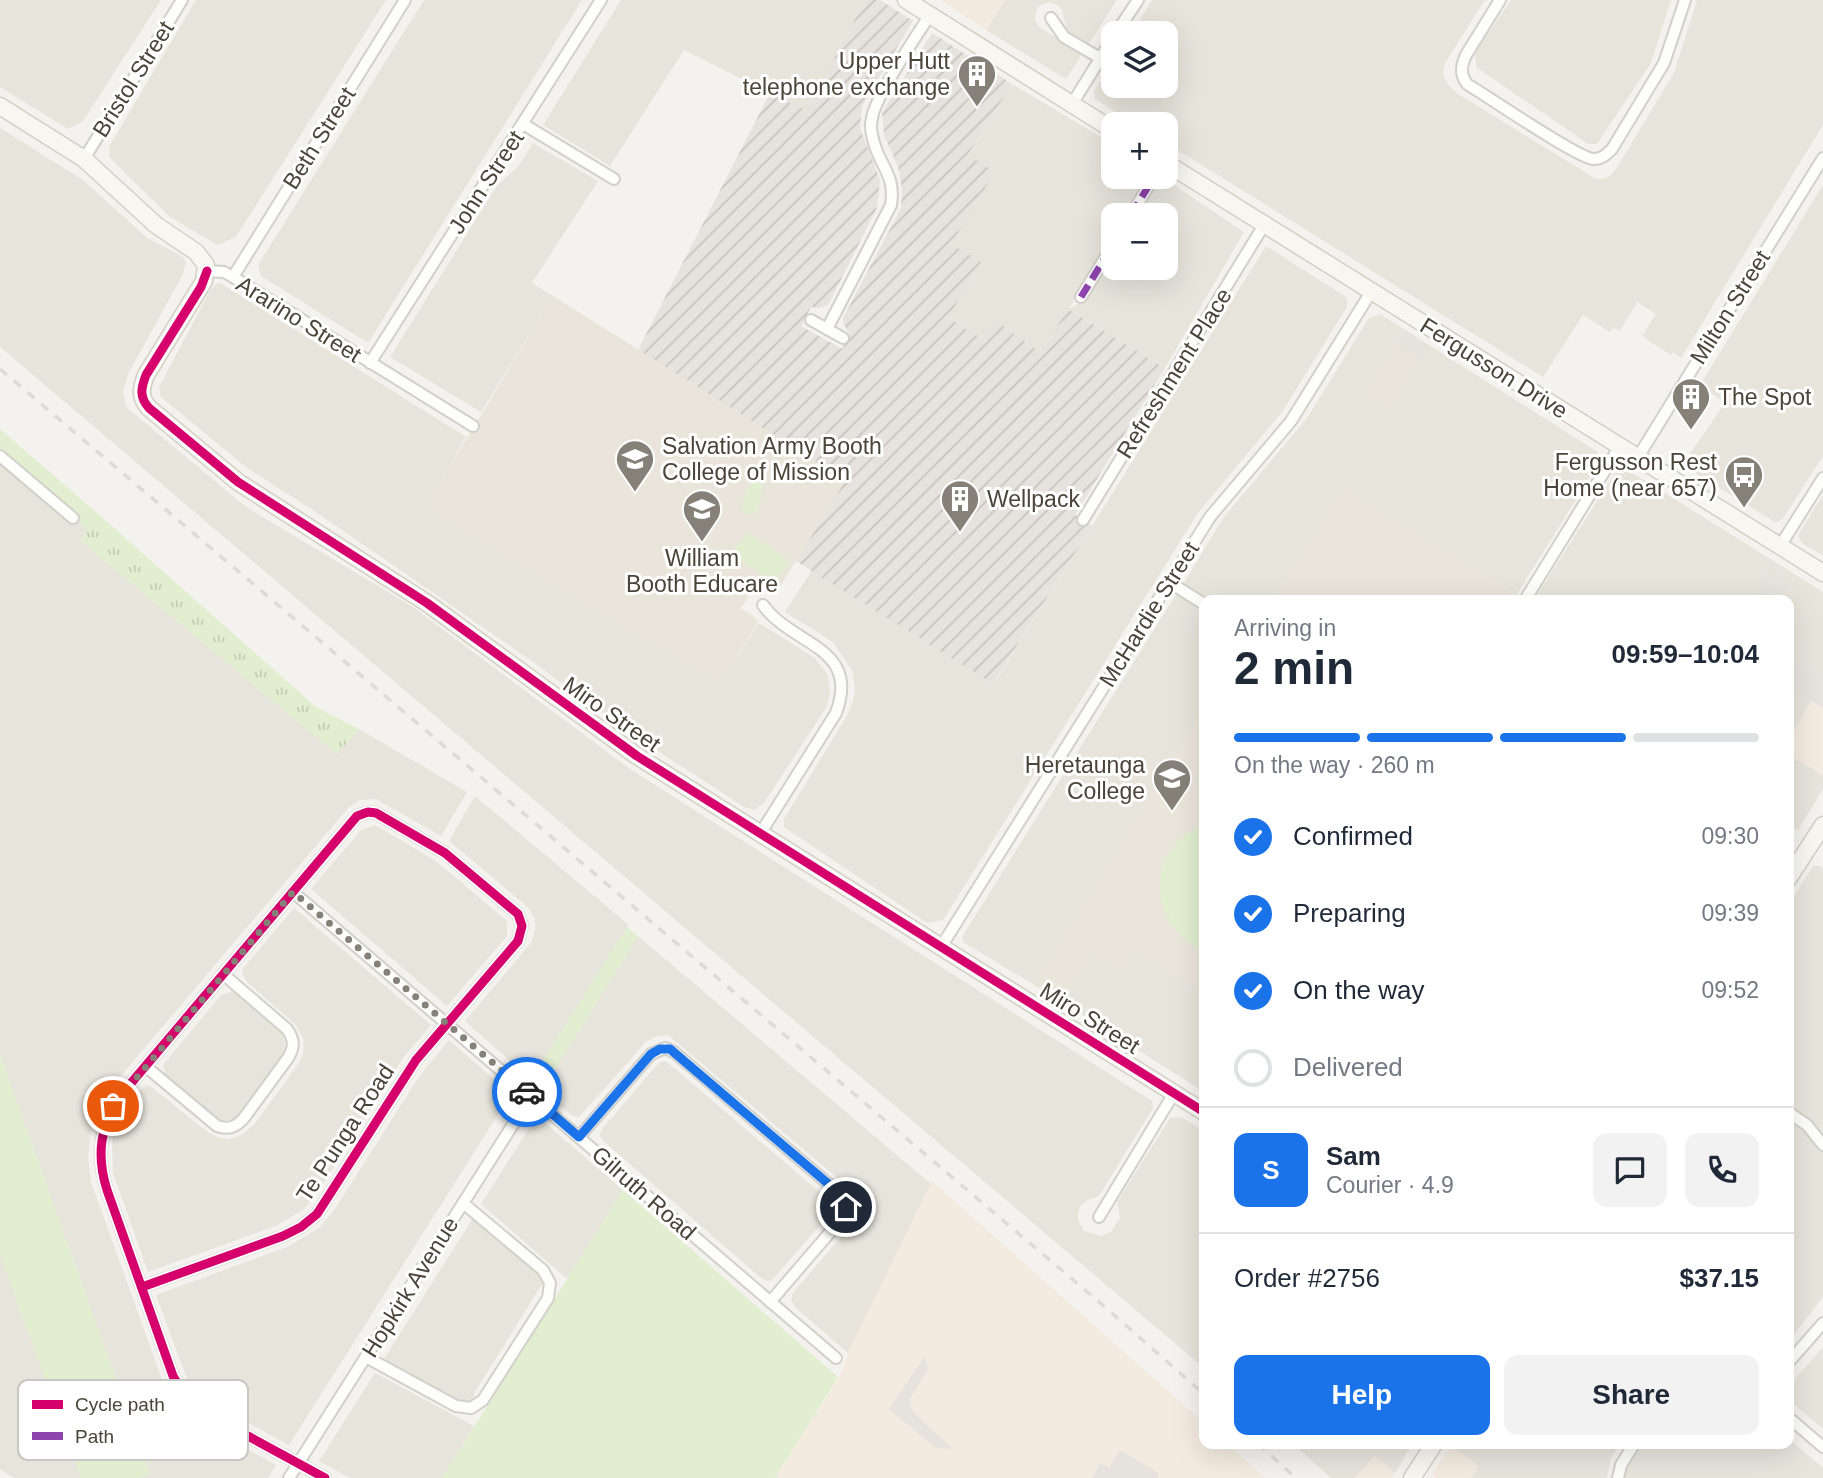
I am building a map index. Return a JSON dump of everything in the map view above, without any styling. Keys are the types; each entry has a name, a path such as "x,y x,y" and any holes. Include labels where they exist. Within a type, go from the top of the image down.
{"street":[{"name":"Bristol Street","path":"84,159 182,0"},
{"name":"Beth Street","path":"233,277 405,0"},
{"name":"John Street","path":"370,363 601,0"},
{"path":"906,0 1101,122"},
{"path":"1124,21 1138,0"},
{"path":"1500,0 1462,64 1467,84 1573,150 1595,159 1604,157 1612,149 1656,79 1685,0"},
{"path":"827,329 891,205 893,190 874,143 872,116 881,95 930,15"},
{"path":"1051,18 1064,37 1100,58 1072,104"},
{"name":"Ararino Street","path":"0,107 84,159 156,225 196,252 202,258 207,271 224,272 233,277 472,426"},
{"path":"523,124 614,179"},
{"name":"Milton Street","path":"1638,457 1823,158"},
{"name":"Fergusson Drive","path":"1178,171 1823,572"},
{"name":"Refreshment Place","path":"1083,520 1264,225"},
{"path":"1081,297 1101,264"},
{"name":"Miro Street","path":"207,271 201,287 146,375 141,388 143,402 149,408 238,482 397,583 637,756 1199,1109"},
{"name":"McHardie Street","path":"941,947 1210,517 1291,421 1371,292"},
{"path":"811,320 843,338"},
{"path":"1528,595 1620,446"},
{"path":"0,456 73,518"},
{"path":"1780,546 1823,478"},
{"path":"1169,582 1199,601"},
{"path":"760,834 836,713 842,697 842,684 834,661 771,617 763,605"},
{"name":"Te Punga Road","path":"142,1287 282,1236 309,1221 329,1198 416,1060 520,937 521,921 514,911 445,853 382,815 372,812 363,813 356,818 293,892"},
{"path":"1794,872 1818,845 1823,825"},
{"path":"175,1380 103,1176 100,1151 104,1128 113,1106 145,1066 293,892"},
{"name":"Gilruth Road","path":"293,892 836,1358"},
{"path":"145,1066 217,1126 229,1128 240,1123 292,1052 293,1041 287,1029 223,974"},
{"path":"579,1137 651,1054 665,1048 674,1052 839,1193 846,1203 844,1216 770,1302"},
{"path":"1098,1217 1174,1093"},
{"name":"Hopkirk Avenue","path":"289,1478 531,1096"},
{"path":"1794,1116 1807,1125 1823,1145"},
{"path":"366,1357 456,1406 471,1408 484,1400 548,1298 550,1283 543,1270 463,1203"},
{"path":"1794,1356 1823,1323"},
{"path":"818,1359 826,1349"},
{"path":"1794,1422 1823,1447"},
{"path":"248,1437 325,1478"},
{"path":"1412,1478 1431,1449"},
{"path":"1618,1478 1621,1465 1631,1449"}],"shaded area":[{"path":"0,0 161,0 83,121 68,129 0,87"},
{"path":"196,0 386,0 236,237 217,245 169,216 110,158 109,147"},
{"path":"424,0 582,0 368,343 261,276 258,265"},
{"path":"621,0 865,0 807,112 684,50 610,166 543,125"},
{"path":"865,0 880,0 913,21 862,106 860,128 880,180 877,208 828,305 811,307 801,326 842,349 850,335 843,318 901,208 902,188 898,167 884,135 882,113 932,33 1012,84 968,155 995,172 951,244 981,262 948,318 983,339 996,321 1041,353 1068,309 1165,368 1075,515 1092,526 993,684 796,561 845,480 638,350 770,93 807,111"},
{"path":"940,0 1005,0 986,30"},
{"path":"1005,0 1117,0 1088,45 1067,30 1058,5 1049,2 1040,5 1036,11 1038,26 1080,53 1081,56 1066,79 986,30"},
{"path":"1152,0 1485,0 1445,63 1443,74 1447,83 1455,92 1596,179 1602,179 1610,176 1616,169 1674,73 1697,0 1823,0 1823,125 1681,358 1673,352 1671,355 1642,336 1656,314 1637,302 1620,331 1613,328 1610,332 1583,315 1543,377 1178,150 1178,112 1116,112 1095,99 1094,91 1101,80 1101,98 1178,98 1178,21 1139,21"},
{"path":"1511,0 1671,0 1651,63 1597,144 1588,144 1476,67 1475,52"},
{"path":"1012,84 1101,137 1101,189 1139,189 1131,203 1101,203 1101,254 1041,353 996,321 983,339 948,318 981,262 951,244 995,172 968,156"},
{"path":"0,128 83,180 147,238 182,256 186,262 183,274 128,374 123,392 126,407 246,507 413,607 630,769 1152,1101 1153,1108 1099,1196 1081,1205 1078,1220 1084,1231 1101,1236 1111,1232 1120,1218 1117,1202 1170,1118 1181,1117 1199,1128 1199,1364 0,347"},
{"path":"533,143 598,181 532,283 553,296 481,412 390,357 498,184 517,168"},
{"path":"1823,185 1823,456 1782,520 1775,522 1682,465 1725,403 1700,385"},
{"path":"1178,188 1244,232 1165,368 1069,309 1083,302 1101,274 1101,280 1178,280 1178,203 1146,203 1154,189"},
{"path":"1266,246 1347,298 1347,307 1282,412 1198,513 943,920 927,923 784,827 784,819 849,712 855,693 853,672 833,642 785,612 812,570 994,684"},
{"path":"218,283 466,437 426,507 720,684 759,623 815,658 828,675 830,694 826,708 764,803 754,810 744,807 630,733 533,662 316,512 247,468 161,397 159,387 211,289"},
{"name":"Salvation Army Booth College of Mission","path":"553,296 846,480 780,587 772,583 759,585 753,589 741,608 759,621 720,684 425,507"},
{"path":"1380,314 1598,452 1600,461 1517,594 1343,488 1276,595 1199,596 1182,586 1223,518 1307,418 1369,318"},
{"path":"1405,330 1428,345 1390,408 1365,394"},
{"path":"1405,330 1428,345 1419,359 1397,344"},
{"path":"0,454 89,530 81,541 337,754 359,729 467,792 441,836 376,799 360,800 349,807 114,1084 98,1108 91,1129 88,1157 91,1182 162,1380 116,1380 0,1055"},
{"path":"1620,465 1823,592 1823,708 1812,701 1794,730 1794,595 1537,595"},
{"path":"1343,488 1517,594 1516,595 1276,595"},
{"path":"1823,495 1823,556 1802,543 1798,535"},
{"path":"1772,571 1791,584 1784,595 1753,595 1767,573 1772,576"},
{"path":"1177,593 1199,607 1199,720 1034,985 963,942 962,937"},
{"path":"1794,660 1823,678 1823,708 1794,689"},
{"path":"1812,701 1823,708 1823,775 1794,758 1794,730"},
{"name":"Heretaunga College","path":"1199,720 1199,990 1134,951 1120,971 1092,954 1062,1002 1034,985"},
{"path":"1794,758 1823,775 1823,789 1798,830 1794,827"},
{"path":"475,796 629,925 531,1080 465,1021 531,943 535,930 535,920 529,908 449,841"},
{"path":"375,825 436,861 507,921 507,936 447,1006 311,889 361,830"},
{"path":"1813,866 1821,866 1823,1297 1794,1335 1794,896"},
{"path":"294,908 431,1025 403,1058 318,1192 304,1209 278,1225 148,1272 113,1173 112,1141 117,1123 136,1094 149,1085 206,1131 219,1138 239,1136 254,1125 298,1064 303,1053 304,1040 295,1024 248,983 242,974 244,967"},
{"path":"638,936 931,1184 848,1353 795,1307 791,1299 793,1293 857,1218 857,1197 847,1186 668,1035 656,1036 646,1042 579,1117 571,1115 542,1090"},
{"path":"1134,950 1199,990 1199,1089 1062,1002 1092,954"},
{"path":"233,991 281,1031 286,1046 283,1055 240,1114 234,1119 220,1121 163,1074 163,1065 221,995"},
{"path":"449,1040 511,1094 289,1445 248,1423 248,1380 188,1380 156,1295 287,1247 319,1228 335,1209 418,1078"},
{"path":"666,1061 831,1202 832,1210 829,1215 772,1280 761,1278 601,1139 603,1128 655,1067"},
{"path":"537,1116 623,1190 567,1279 481,1204"},
{"path":"932,1181 1199,1419 1199,1449 1233,1449 1266,1478 775,1478 842,1372 848,1353"},
{"path":"473,1218 544,1281 475,1392 472,1402 466,1403 459,1402 384,1359"},
{"path":"0,1254 46,1380 18,1380 18,1460 74,1460 81,1478 14,1478 0,1469"},
{"path":"1823,1347 1823,1429 1794,1404 1794,1380"},
{"path":"925,1356 928,1369 910,1399 912,1411 953,1449 936,1448 889,1409"},
{"path":"375,1373 474,1426 442,1478 350,1478 319,1461"},
{"path":"1794,1443 1823,1468 1823,1478 1621,1478 1623,1463 1633,1449 1794,1449"},
{"path":"248,1449 276,1465 268,1478 140,1478 150,1474 145,1460 248,1460"},
{"path":"1299,1449 1409,1449 1395,1473 1374,1456 1355,1478 1331,1478"},
{"path":"1449,1449 1455,1449 1479,1466 1471,1478 1435,1478 1432,1475"},
{"path":"1455,1449 1617,1449 1611,1458 1607,1478 1471,1478 1479,1466"},
{"path":"1120,1450 1159,1473 1157,1478 1092,1478 1100,1463 1109,1468"},
{"path":"1374,1456 1395,1473 1392,1478 1355,1478"}],"green space":[{"path":"0,429 316,707 359,729 337,754 80,540 88,530 0,454"},
{"path":"760,475 763,477 761,498 756,513 748,515 742,509 743,500 750,485"},
{"path":"749,533 789,561 776,582 730,554"},
{"path":"1199,828 1199,948 1185,940 1171,924 1163,907 1160,888 1162,869 1170,851 1184,836"},
{"path":"627,927 638,936 542,1090 531,1080"},
{"path":"0,1055 116,1380 46,1380 0,1254"},
{"path":"623,1190 838,1377 775,1478 442,1478"},
{"path":"74,1460 145,1460 150,1474 140,1478 81,1478"}],"railway":[{"path":"0,369 1199,1390"},
{"path":"1264,1449 1296,1478"}],"marked path":[{"path":"1138,203 1147,189"},
{"path":"1081,297 1101,264"}],"cycle path":[{"path":"207,271 201,287 146,375 142,392 149,408 238,482 427,603 637,756 1199,1109"},
{"path":"142,1287 283,1236 301,1227 317,1214 416,1060 518,941 522,926 518,914 445,853 376,813 368,812 357,816 121,1095 104,1129 101,1152 104,1177 107,1190 175,1380"},
{"path":"248,1436 325,1478"}],"way so far":[{"path":"113,1106 293,892 527,1092"}],"place":[{"name":"Upper Hutt telephone exchange","path":"977,108"},
{"name":"The Spot","path":"1691,431"},
{"name":"Salvation Army Booth College of Mission","path":"635,493"},
{"name":"Fergusson Rest Home (near 657)","path":"1744,509"},
{"name":"Wellpack","path":"960,533"},
{"name":"William Booth Educare","path":"702,543"},
{"name":"Heretaunga College","path":"1172,812"}],"route":[{"path":"527,1092 579,1137 651,1054 660,1049 670,1049 839,1193 846,1207"}]}
